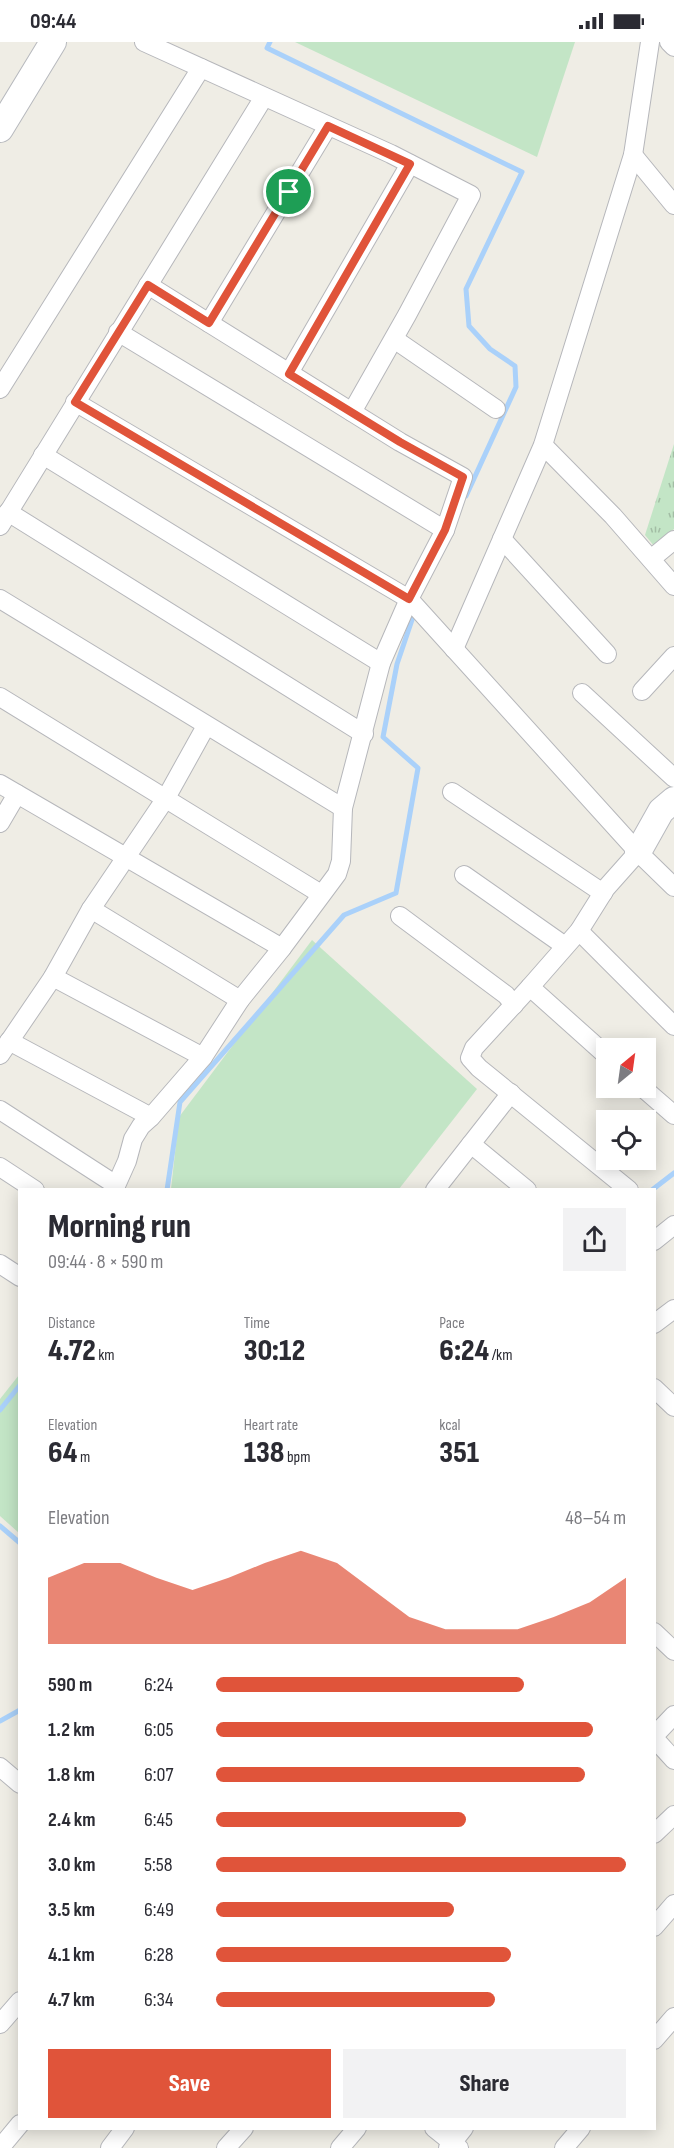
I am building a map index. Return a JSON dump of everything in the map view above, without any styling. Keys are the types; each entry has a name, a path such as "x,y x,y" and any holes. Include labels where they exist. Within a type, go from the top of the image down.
{"street":[{"path":"0,129 53,42"},
{"path":"144,42 410,164 471,195 352,412"},
{"path":"451,646 502,539 543,445 633,155 650,42"},
{"path":"669,42 674,47"},
{"path":"0,389 201,68"},
{"path":"264,97 4,519 364,734"},
{"path":"209,323 328,126"},
{"path":"633,155 674,205"},
{"path":"289,374 410,164"},
{"path":"0,1110 115,1187 127,1161 133,1139 141,1126 152,1117 204,1057 240,1000 333,879 341,861 343,808 381,663 445,530 463,477 400,442 148,285"},
{"path":"118,332 445,530"},
{"path":"394,339 496,409"},
{"path":"75,402 410,600 638,852 674,886"},
{"path":"543,445 613,516 674,586"},
{"path":"43,455 381,663"},
{"path":"502,539 607,654"},
{"path":"651,559 674,540"},
{"path":"0,599 343,808"},
{"path":"642,691 674,656"},
{"path":"582,693 674,778"},
{"path":"0,697 321,894"},
{"path":"152,1117 5,1048 53,977 91,909 166,798 206,726"},
{"path":"0,784 282,948"},
{"path":"453,792 603,893"},
{"path":"0,823 17,794"},
{"path":"627,1188 479,1068 470,1058 474,1048 579,931 603,893 638,852 661,811 674,800"},
{"path":"464,875 566,946"},
{"path":"91,909 240,1000"},
{"path":"400,916 506,995 514,1005"},
{"path":"579,931 674,1026"},
{"path":"53,977 204,1057"},
{"path":"530,987 596,1046"},
{"path":"437,1188 511,1093"},
{"path":"654,1098 674,1115"},
{"path":"471,1144 525,1188"},
{"path":"0,1167 32,1188"},
{"path":"656,1239 674,1225"},
{"path":"0,1264 18,1276"},
{"path":"656,1322 674,1309"},
{"path":"656,1390 674,1407"},
{"path":"656,1634 674,1651"},
{"path":"656,1735 674,1715"},
{"path":"656,1739 674,1760"},
{"path":"0,1767 18,1782"},
{"path":"656,1832 674,1815"},
{"path":"656,1925 674,1904"},
{"path":"0,2024 18,2003"},
{"path":"656,2038 674,2016"},
{"path":"0,2148 18,2126"},
{"path":"110,2148 124,2130"},
{"path":"226,2148 242,2130"},
{"path":"340,2148 355,2130"},
{"path":"436,2130 453,2146 464,2130"},
{"path":"564,2148 579,2130"}],"green space":[{"path":"295,42 575,42 537,157"},
{"path":"674,444 674,529 654,546 645,535"},
{"path":"312,940 477,1089 400,1188 171,1188 179,1117"},
{"path":"18,1376 18,1532 0,1516 0,1399"}],"waterway":[{"path":"270,42 267,48 522,172 466,289 469,326 490,349 515,366 516,387 466,496"},
{"path":"167,1188 180,1102 344,915 396,893 418,768 383,737 397,664 415,611"},
{"path":"655,1188 674,1173"},
{"path":"0,1410 18,1388"},
{"path":"0,1526 18,1541"},
{"path":"0,1721 18,1711"}],"route":[{"path":"328,126 410,164 289,374 400,442 463,477 445,530 409,599 75,402 148,285 209,323 289,192 328,126"}]}
